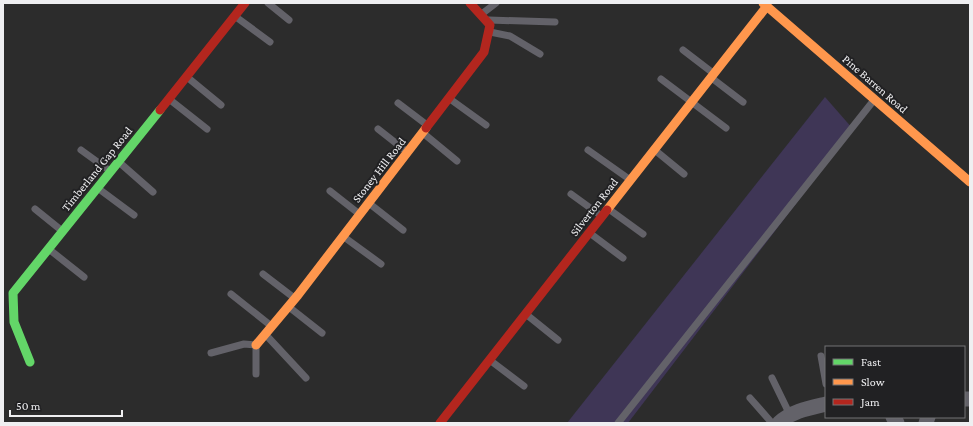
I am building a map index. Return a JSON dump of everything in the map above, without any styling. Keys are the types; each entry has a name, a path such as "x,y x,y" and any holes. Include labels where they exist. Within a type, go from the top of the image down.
{"street":[{"name":"Timberland Gap Road","path":"30,362 14,322 13,293 245,3"},
{"name":"Stoney Hill Road","path":"256,345 296,298 484,52 490,24 470,3"},
{"name":"Silverton Road","path":"441,423 692,102 765,4"},
{"name":"Pine Barren Road","path":"765,4 970,182"},
{"path":"785,419 808,408 825,404"}],"lane":[{"path":"268,3 289,20"},
{"path":"483,17 496,3"},
{"path":"234,16 270,42"},
{"path":"483,17 555,22"},
{"path":"488,32 510,36 540,54"},
{"path":"683,50 742,102"},
{"path":"186,76 222,105"},
{"path":"661,79 726,128"},
{"path":"449,98 486,125"},
{"path":"168,99 207,129"},
{"path":"618,423 874,99"},
{"path":"398,103 457,161"},
{"path":"378,129 408,152"},
{"path":"655,149 684,174"},
{"path":"81,150 110,172"},
{"path":"588,150 630,180"},
{"path":"118,162 153,192"},
{"path":"98,188 134,215"},
{"path":"330,191 360,214"},
{"path":"571,194 602,216"},
{"path":"369,203 403,230"},
{"path":"608,208 643,234"},
{"path":"35,209 63,231"},
{"path":"589,233 623,258"},
{"path":"344,236 381,264"},
{"path":"49,249 84,277"},
{"path":"263,274 296,298"},
{"path":"231,294 271,326"},
{"path":"288,306 322,333"},
{"path":"526,314 558,340"},
{"path":"265,333 306,378"},
{"path":"211,353 244,344 256,345 256,374"},
{"path":"821,356 825,378"},
{"path":"490,360 524,386"},
{"path":"772,378 785,419"},
{"path":"750,398 772,423"}],"shaded area":[{"path":"825,97 853,129 628,423 567,423"}],"traffic: fast":[{"path":"30,362 14,322 13,293 160,110"}],"traffic: slow":[{"path":"763,3 970,182"},
{"path":"607,210 767,6"},
{"path":"256,345 298,295 426,128"}],"traffic: jam":[{"path":"160,110 245,3"},
{"path":"426,128 484,52 490,25 470,3"},
{"path":"440,423 607,210"}]}
